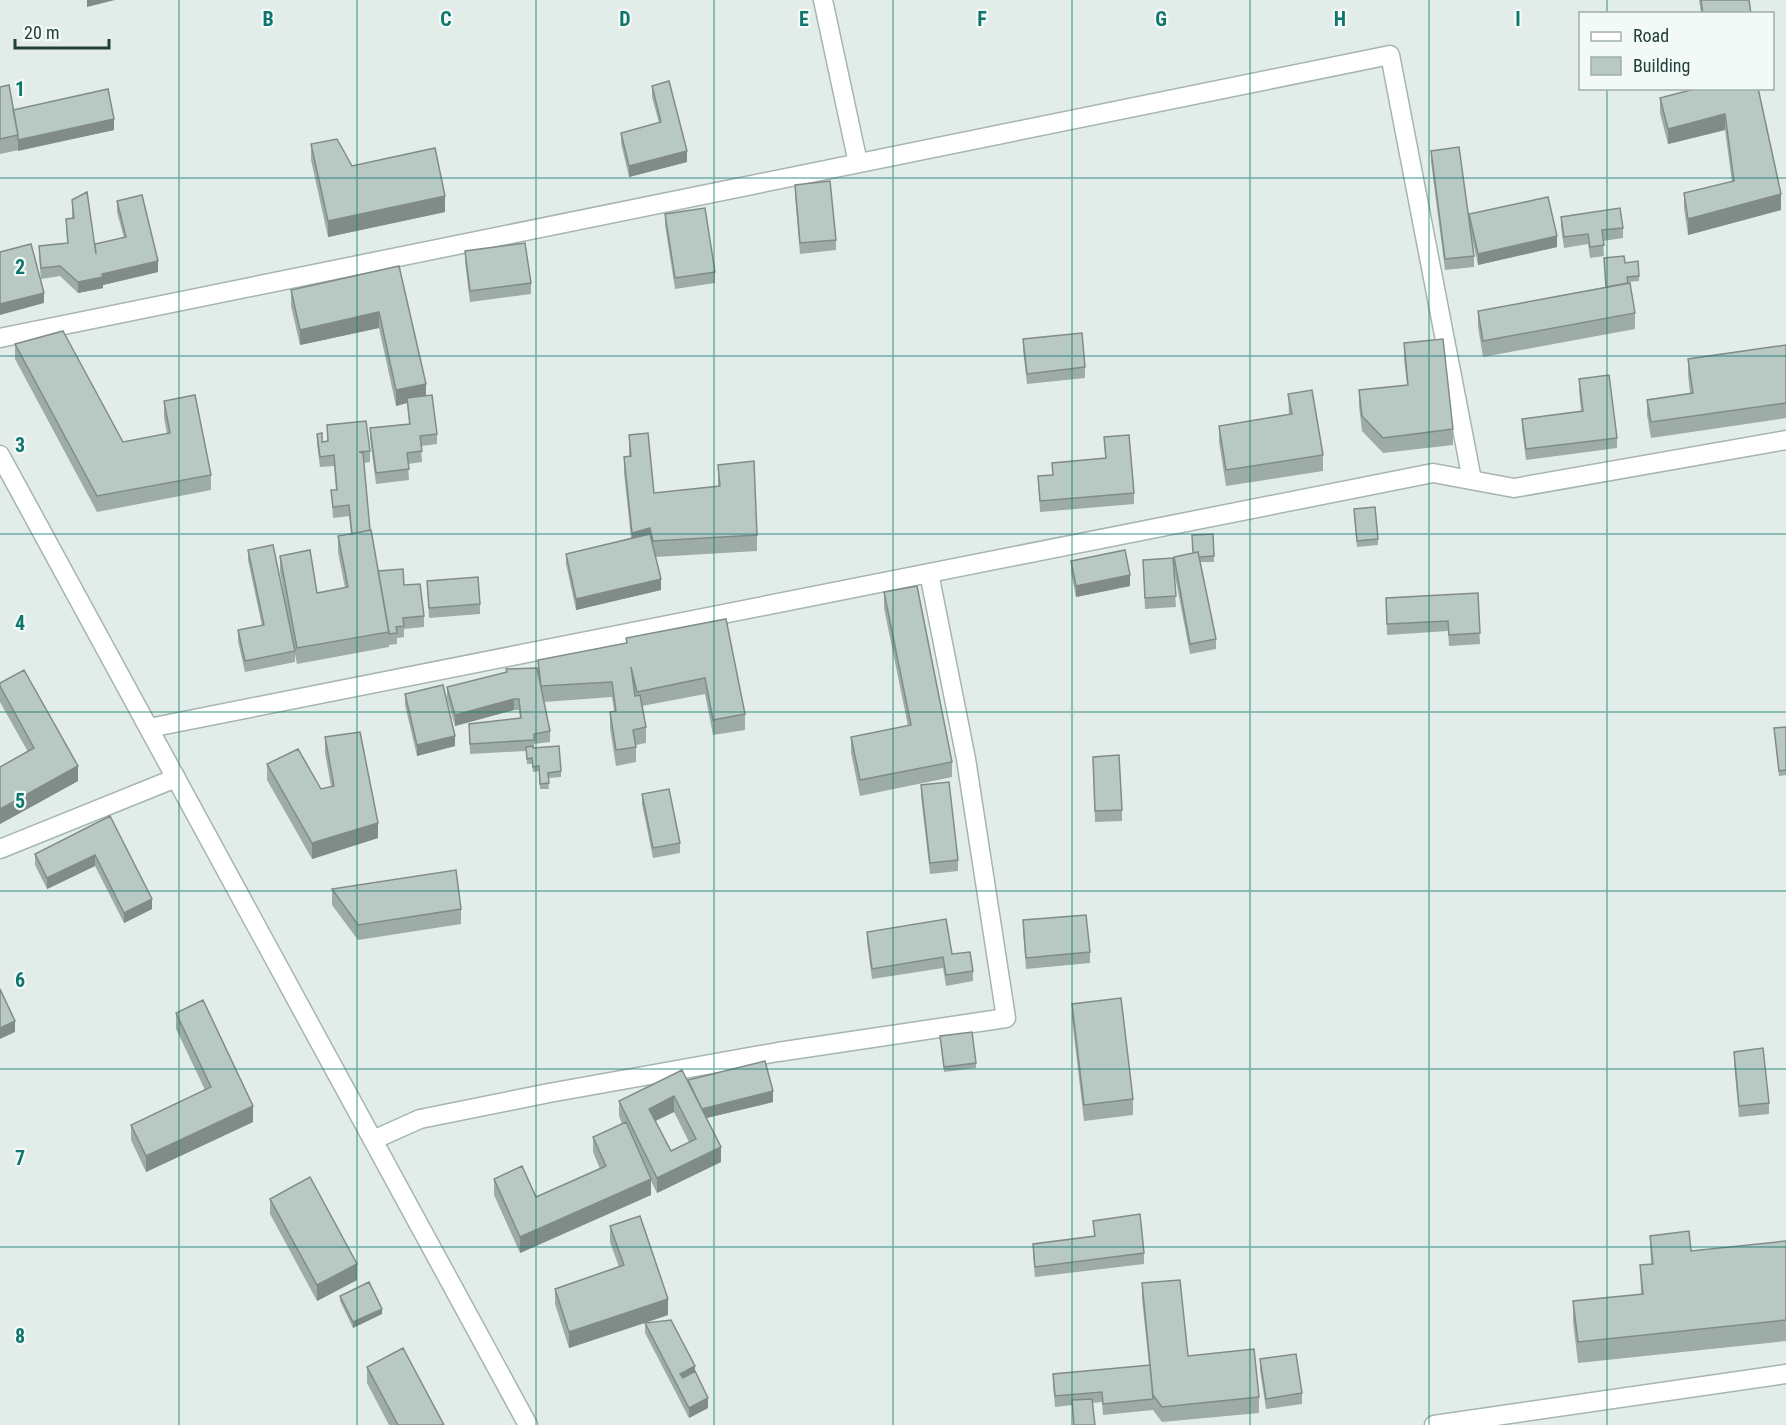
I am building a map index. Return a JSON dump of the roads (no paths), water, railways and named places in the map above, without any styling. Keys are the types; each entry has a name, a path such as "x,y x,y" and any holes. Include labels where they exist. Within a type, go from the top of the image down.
{"street":[{"path":"823,0 858,163"},
{"path":"0,338 1390,55 1472,480"},
{"path":"149,728 1433,473 1514,488 1786,440"},
{"path":"0,455 528,1425"},
{"path":"373,1140 420,1119 549,1093 778,1052 1006,1018 966,759 929,573"},
{"path":"0,849 176,778"},
{"path":"1434,1425 1786,1374"}]}
